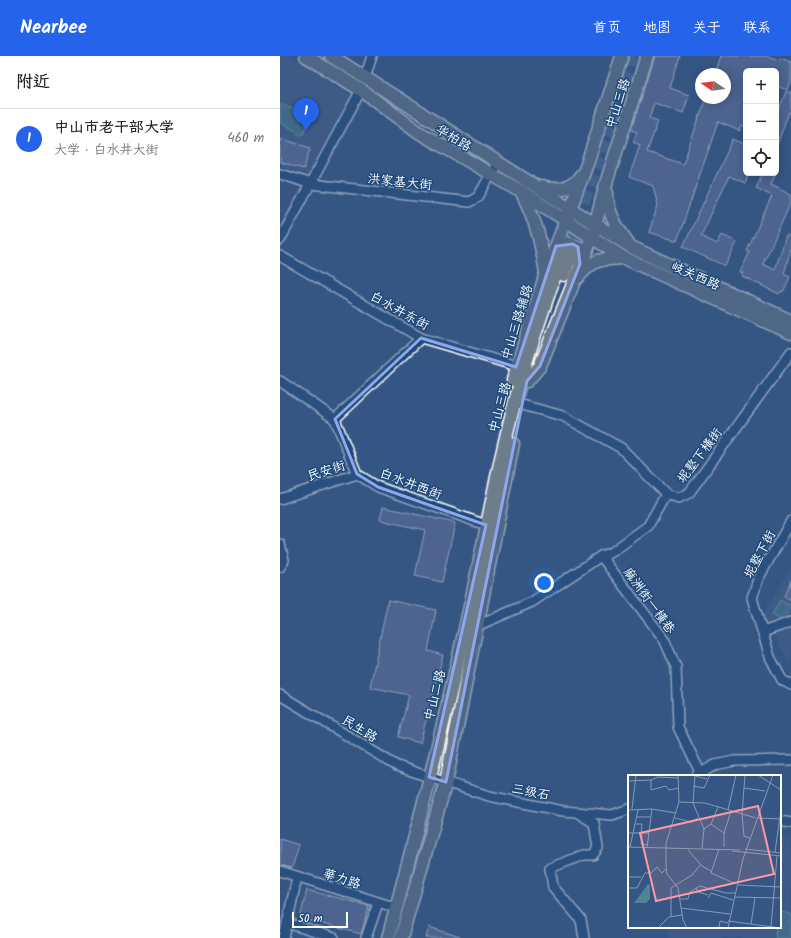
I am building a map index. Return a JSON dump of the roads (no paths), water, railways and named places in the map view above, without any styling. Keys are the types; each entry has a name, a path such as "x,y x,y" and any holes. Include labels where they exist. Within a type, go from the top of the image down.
{"main road":[{"name":"华柏路","path":"306,56 362,90 420,133 522,192 566,221 594,231"},
{"name":"华柏路","path":"331,56 537,186 571,209 594,231"},
{"name":"中山三路","path":"587,164 622,56"},
{"name":"中山三路","path":"607,180 647,56"},
{"path":"537,186 552,190 570,186 577,181 587,164"},
{"name":"中山三路辅路","path":"507,434 506,408 517,366 546,273 564,251 566,221 587,164"},
{"path":"527,381 540,366 594,231 607,180"},
{"path":"607,180 607,202 611,214 618,229 631,247"},
{"path":"522,192 536,223 546,273"},
{"name":"岐关西路","path":"594,231 791,321"},
{"name":"岐关西路","path":"594,231 624,258 791,333"},
{"path":"564,251 567,243 578,247 580,264"},
{"name":"中山三路","path":"506,458 564,251"},
{"name":"中山三路","path":"506,458 507,434 521,379 564,251"},
{"path":"572,283 590,263 602,259 624,258"},
{"name":"中山二路","path":"388,938 422,811 470,606 486,524 506,458"},
{"name":"中山二路","path":"401,938 446,782 477,626 506,458"}],"street":[{"path":"365,78 372,56"},
{"path":"280,240 362,90"},
{"name":"洪家基大街","path":"280,174 311,184 469,202 478,197 498,162"},
{"name":"白水井东街","path":"280,256 421,338 517,366"},
{"path":"335,418 421,338"},
{"name":"坭墪下橫街","path":"522,405 563,416 621,448 666,494 679,498 689,493 791,352"},
{"path":"280,382 335,418 357,474"},
{"name":"民安街","path":"280,499 357,474"},
{"name":"白水井西街","path":"357,474 378,487 486,524"},
{"path":"477,626 532,602 601,556 612,552 648,526 666,494"},
{"name":"坭墪下街","path":"791,521 758,579 752,598 770,656 782,680 791,685"},
{"path":"280,544 284,560 280,567"},
{"name":"麻洲街一橫巷","path":"601,556 664,639 676,667 678,727 699,775"},
{"path":"762,632 791,622"},
{"name":"民生路","path":"280,695 397,766 429,777"},
{"path":"699,775 715,765 734,761 791,760"},
{"name":"三级石","path":"429,777 489,796 576,812 612,815 628,809"},
{"path":"576,812 594,823 598,848 593,855 584,855 550,868 553,887 581,920 584,938"},
{"path":"781,821 791,823"},
{"name":"華力路","path":"280,871 397,908"},
{"path":"297,877 284,931 334,938"},
{"path":"366,938 378,903"}],"tunnel":[{"path":"571,255 578,220 634,56"}],"place":[{"name":"中山市老干部大学","path":"306,131"}]}
